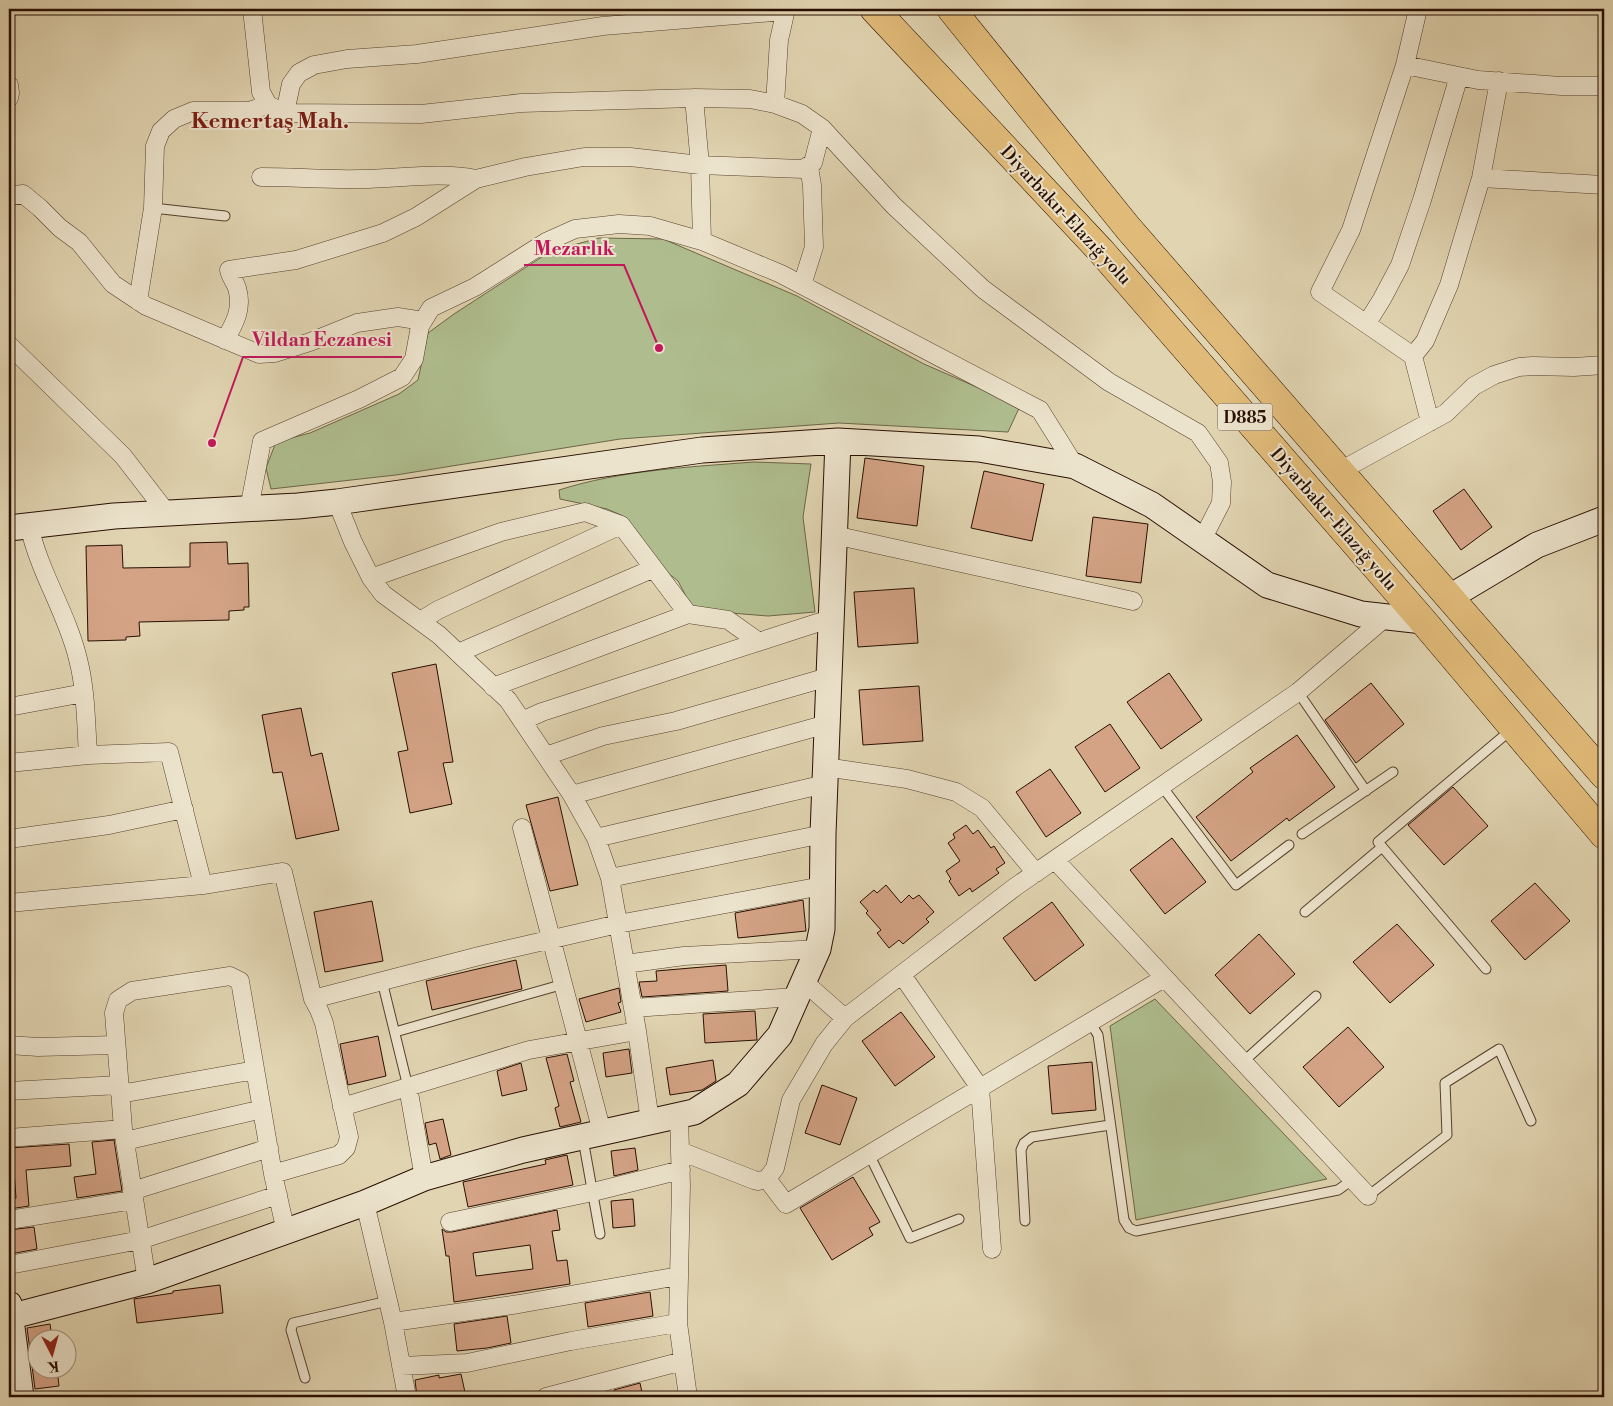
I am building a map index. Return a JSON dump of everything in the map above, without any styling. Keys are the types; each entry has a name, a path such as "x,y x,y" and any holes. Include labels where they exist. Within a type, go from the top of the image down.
{"highway":[{"name":"Diyarbakır-Elazığ yolu","path":"874,9 1100,251 1423,621 1604,835"},
{"name":"Diyarbakır-Elazığ yolu","path":"951,9 1128,228 1604,775"}],"street":[{"path":"252,9 261,92 268,105 285,113 421,114 520,103 694,98 750,99 775,104 802,114 822,128 894,206 983,289 1108,382 1198,433 1219,463 1222,482 1221,503 1202,540"},
{"path":"1418,9 1405,65 1351,230 1320,292 1413,356 1430,422"},
{"path":"285,113 290,84 299,73 314,65 347,59 417,54 604,26 786,10 778,40 775,104"},
{"path":"1405,65 1459,76 1499,81 1561,86 1604,86"},
{"path":"1367,323 1400,265 1422,200 1459,76"},
{"path":"1413,356 1425,341 1449,285 1481,178 1499,81"},
{"path":"9,85 9,98"},
{"path":"694,98 700,165 702,241"},
{"path":"138,301 154,208 155,146 161,131 167,124 183,114 193,111 249,111 268,105"},
{"path":"225,340 235,322 239,308 238,291 235,282 229,275 229,270 296,260 383,233 416,217 476,180 525,167 584,157 630,157 700,165 803,169 809,167 816,157 822,128"},
{"path":"802,286 814,247 812,185 809,167"},
{"path":"261,177 360,179 463,176 476,180"},
{"path":"1481,178 1604,185"},
{"path":"9,196 23,194 60,228 79,242 112,284 138,301 259,354 275,353 310,342 357,323 398,317 423,321"},
{"path":"249,508 262,441 359,400 402,377 414,359 420,326 431,308 475,287 546,242 576,229 619,224 650,226 702,241 781,274 1040,410 1075,466"},
{"path":"9,345 123,456 167,514"},
{"path":"1340,471 1430,422 1446,412 1474,386 1506,370 1533,366 1604,365"},
{"path":"19,527 114,516 337,502 702,450 838,441 979,449 1075,466 1152,505 1267,585 1361,614 1423,621"},
{"path":"21,1397 9,1313 147,1281 365,1204 424,1178 523,1150 694,1112 738,1084 780,1035 818,949 822,929 828,677 838,441"},
{"path":"337,502 353,542 371,578 383,594 439,635 508,700 572,795 596,838 610,878 637,1031 650,1121"},
{"path":"371,578 501,532 561,516 585,512 621,525 652,569 688,614"},
{"path":"1450,598 1537,545 1604,519"},
{"path":"420,622 438,610 621,525"},
{"path":"19,527 32,541 62,610 78,660 84,693 88,755"},
{"path":"834,535 1134,601"},
{"path":"458,654 652,569"},
{"path":"494,687 688,614 728,620 759,642"},
{"path":"680,1151 754,1180 763,1181 767,1179 775,1168 791,1100 824,1044 845,1018 1036,872 1298,692 1386,617"},
{"path":"522,721 542,712 820,622"},
{"path":"546,756 603,736 676,721 828,677"},
{"path":"9,707 84,693"},
{"path":"572,795 827,724"},
{"path":"9,763 88,755 169,752 203,885"},
{"path":"596,838 825,775 908,779 956,792 982,808 1036,872"},
{"path":"9,839 109,825 184,809"},
{"path":"522,828 579,1041 592,1134"},
{"path":"610,878 823,834"},
{"path":"1054,860 1368,1196"},
{"path":"9,903 203,885 283,872 313,999 324,1023 349,1137 343,1152 335,1156 273,1174"},
{"path":"313,999 483,955 618,924 822,886"},
{"path":"625,964 684,956 818,949"},
{"path":"902,974 980,1088 992,1249"},
{"path":"147,1281 124,1134 114,1013 118,1000 132,991 230,976 240,981 273,1174 286,1232"},
{"path":"767,1179 786,1204 1164,978"},
{"path":"633,1008 811,988 845,1018"},
{"path":"342,1107 529,1050 637,1031"},
{"path":"9,1045 38,1047 116,1046"},
{"path":"9,1091 119,1089 255,1070"},
{"path":"408,1087 424,1178"},
{"path":"9,1138 124,1134 262,1109"},
{"path":"679,1115 681,1170 678,1323 688,1397"},
{"path":"9,1220 133,1196 269,1148"},
{"path":"450,1222 593,1192 681,1170"},
{"path":"9,1265 140,1240 278,1195"},
{"path":"365,1204 393,1322 407,1397"},
{"path":"393,1322 519,1304 679,1276"},
{"path":"401,1366 467,1363 571,1341 678,1323"},
{"path":"546,1397 683,1360"}],"lane":[{"path":"154,208 225,216"},
{"path":"1298,692 1366,791"},
{"path":"1486,970 1378,842 1514,728"},
{"path":"1302,834 1393,772"},
{"path":"1161,785 1236,885 1289,845"},
{"path":"1305,912 1382,847"},
{"path":"382,981 408,1087"},
{"path":"395,1032 564,984"},
{"path":"1243,1062 1316,996"},
{"path":"1090,1022 1098,1035 1124,1220 1129,1228 1136,1231 1338,1190 1352,1180"},
{"path":"1368,1196 1447,1135 1444,1083 1499,1049 1531,1121"},
{"path":"1025,1221 1021,1150 1024,1143 1032,1137 1110,1125"},
{"path":"592,1134 593,1192 600,1234"},
{"path":"869,1154 910,1238 959,1219"},
{"path":"306,1378 291,1330 293,1323 388,1301"}],"green space":[{"path":"599,238 663,239 797,296 924,364 1020,406 1008,432 839,423 620,439 396,475 271,489 266,468 276,442 310,433 399,394 418,380 428,333 551,251"},
{"path":"754,462 811,464 803,517 815,612 768,616 693,610 678,581 658,565 623,516 607,509 560,499 559,490 607,478 656,470"},
{"path":"1155,999 1327,1179 1136,1220 1110,1026"}],"building":[{"path":"865,458 924,466 917,526 857,518"},
{"path":"984,471 1044,484 1032,541 971,528"},
{"path":"1464,489 1492,527 1461,550 1433,511"},
{"path":"1093,517 1148,524 1141,583 1086,576"},
{"path":"227,542 228,564 248,563 249,607 244,607 244,610 229,611 229,620 139,622 140,636 126,637 126,640 88,641 86,546 122,545 123,568 190,567 190,543"},
{"path":"914,588 918,643 858,647 854,592"},
{"path":"436,664 453,762 443,763 452,804 410,813 398,752 408,750 392,673"},
{"path":"1169,673 1202,720 1161,749 1127,702"},
{"path":"1371,683 1404,724 1356,763 1325,720"},
{"path":"919,686 923,741 863,745 859,690"},
{"path":"301,708 311,756 322,753 339,830 296,839 282,772 273,773 262,715"},
{"path":"1110,724 1140,768 1105,792 1075,747"},
{"path":"1297,735 1335,787 1289,821 1287,818 1231,861 1196,817 1253,772 1250,768"},
{"path":"1050,769 1081,813 1046,837 1016,792"},
{"path":"1453,787 1488,826 1444,865 1408,825"},
{"path":"558,797 578,885 550,891 526,805"},
{"path":"966,825 973,834 978,830 991,848 994,846 1005,863 996,869 999,873 972,892 970,888 959,896 949,881 951,879 946,871 960,861 948,843 955,838 953,834"},
{"path":"1172,838 1206,882 1165,914 1130,870"},
{"path":"1535,883 1570,921 1525,960 1491,921"},
{"path":"886,885 901,903 909,895 913,899 919,895 934,912 926,919 929,922 903,944 899,940 889,948 877,933 881,930 866,913 868,911 860,902 874,890 877,893"},
{"path":"803,900 806,931 738,938 735,913"},
{"path":"372,901 383,961 325,972 314,912"},
{"path":"1052,902 1084,945 1035,981 1003,938"},
{"path":"1397,924 1434,965 1390,1003 1353,962"},
{"path":"1259,934 1295,974 1250,1014 1215,975"},
{"path":"516,960 522,989 432,1010 426,981"},
{"path":"726,965 728,991 642,997 639,982 657,981 656,971"},
{"path":"619,988 621,1002 618,1003 621,1012 586,1022 579,999"},
{"path":"755,1011 757,1040 705,1043 703,1014"},
{"path":"901,1012 935,1057 895,1086 862,1041"},
{"path":"1348,1027 1384,1067 1339,1107 1303,1067"},
{"path":"378,1036 386,1076 348,1085 340,1044"},
{"path":"629,1049 632,1073 606,1077 603,1053"},
{"path":"567,1054 574,1081 570,1082 581,1122 560,1127 555,1108 559,1106 546,1058"},
{"path":"713,1060 716,1081 702,1090 670,1095 666,1068"},
{"path":"1092,1062 1096,1110 1052,1114 1048,1066"},
{"path":"521,1063 527,1090 502,1096 497,1071"},
{"path":"822,1085 857,1098 840,1145 805,1133"},
{"path":"443,1119 451,1155 440,1159 436,1143 429,1145 425,1123"},
{"path":"114,1140 122,1191 77,1198 74,1177 96,1174 92,1142"},
{"path":"69,1144 71,1166 26,1170 29,1206 9,1209 9,1198 16,1198 14,1171 9,1171 9,1148"},
{"path":"635,1148 638,1170 614,1176 611,1151"},
{"path":"567,1155 573,1185 468,1207 463,1182 546,1164 545,1160"},
{"path":"853,1177 880,1222 869,1228 873,1235 832,1260 800,1208"},
{"path":"633,1199 635,1226 613,1228 611,1201"},
{"path":"557,1210 560,1230 552,1231 557,1261 567,1260 570,1284 454,1302 449,1256 446,1256 442,1229 446,1232","holes":["530,1245 533,1269 476,1276 473,1253"]},
{"path":"34,1227 37,1249 10,1254 9,1230"},
{"path":"220,1285 223,1313 137,1323 134,1299 173,1293 173,1291"},
{"path":"650,1292 653,1316 588,1327 585,1303"},
{"path":"507,1316 511,1343 457,1351 454,1324"},
{"path":"50,1324 51,1328 28,1328 28,1336 27,1328"},
{"path":"461,1374 466,1397 417,1397 415,1380 439,1375 439,1378"},
{"path":"34,1378 58,1378 59,1386 35,1389"},
{"path":"640,1383 643,1397 615,1397 614,1390"}],"place":[{"name":"Mezarlık","path":"659,348"},
{"name":"Vildan Eczanesi","path":"212,443"}],"district":[{"name":"Kemertaş Mah.","path":"270,120"}]}
